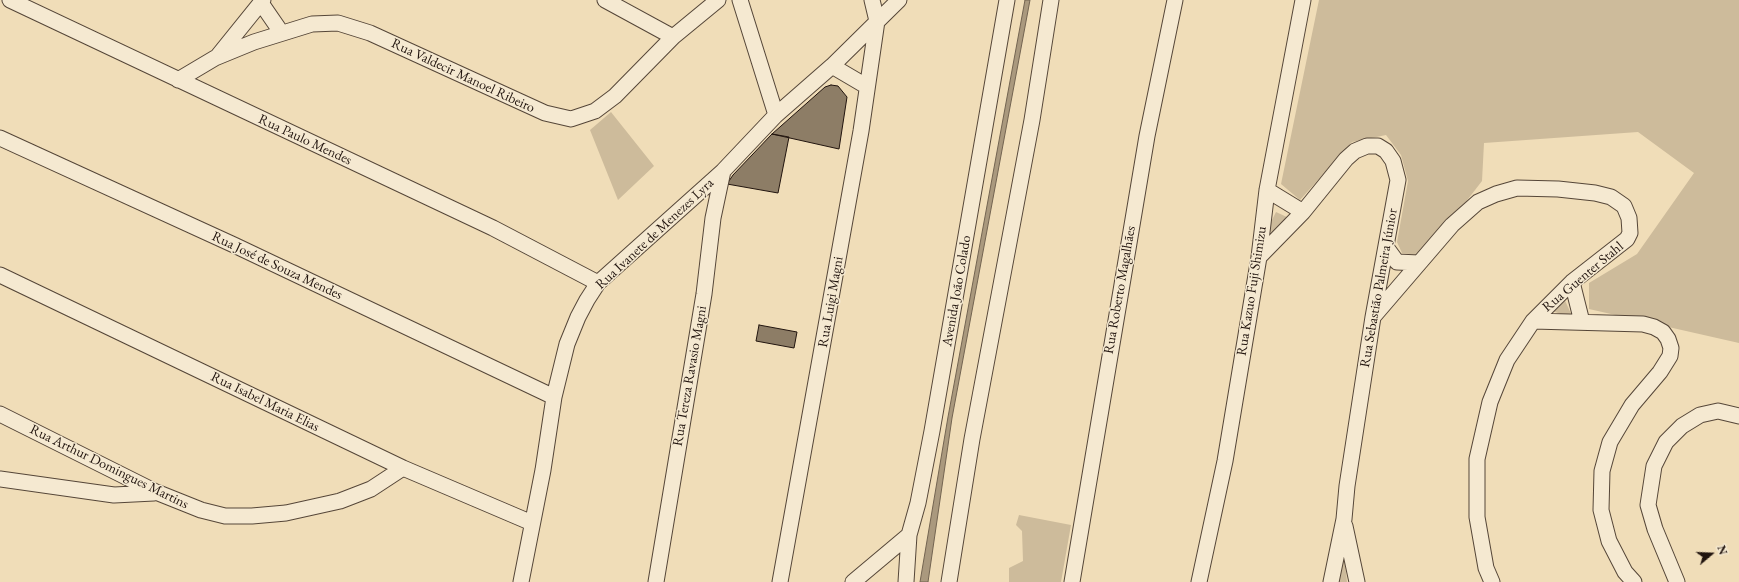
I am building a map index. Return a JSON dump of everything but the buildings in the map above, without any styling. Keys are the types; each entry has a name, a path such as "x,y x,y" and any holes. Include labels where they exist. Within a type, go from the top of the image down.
{"street":[{"name":"Rua Paulo Mendes","path":"10,0 493,228 598,283"},
{"path":"607,0 673,37"},
{"name":"Rua Valdecir Manoel Ribeiro","path":"178,80 215,58 281,32 312,24 338,23 370,33 545,113 571,119 595,111 614,96 673,37 718,0"},
{"path":"740,0 776,115"},
{"path":"872,0 877,21"},
{"name":"Rua Ivanete de Menezes Lyra","path":"521,582 543,470 554,397 567,344 587,300 598,283 723,171 776,115 832,66 899,0"},
{"name":"Avenida João Colado","path":"906,582 909,535 918,502 933,423 1006,0"},
{"path":"949,582 972,439 1032,120 1052,0"},
{"name":"Rua Roberto Magalhães","path":"1072,582 1147,136 1175,0"},
{"name":"Rua Kazuo Fuji Shimizu","path":"1199,582 1225,461 1259,257 1267,190 1303,0"},
{"path":"215,58 262,1 281,32"},
{"name":"Rua Luigi Magni","path":"784,578 839,256 877,21"},
{"path":"832,66 866,86"},
{"name":"Rua José de Souza Mendes","path":"0,138 234,245 554,397"},
{"name":"Rua Sebastião Palmeira Júnior","path":"1303,212 1346,159 1355,151 1367,146 1378,146 1386,151 1393,161 1398,180 1347,486 1344,519 1331,582"},
{"name":"Rua Tereza Ravasio Magni","path":"656,582 704,294 714,218 723,171"},
{"name":"Rua Guenter Stahl","path":"1374,317 1452,225 1478,202 1496,194 1517,188 1558,189 1611,196 1624,206 1630,218 1630,232 1627,239 1572,282 1533,321 1507,360 1492,395 1477,459 1477,517 1486,568 1492,582"},
{"path":"1259,257 1303,212 1267,190"},
{"path":"1386,247 1397,262 1419,263"},
{"name":"Rua Isabel Maria Elias","path":"0,275 403,468 532,523"},
{"path":"1572,282 1582,322"},
{"path":"1533,321 1635,324 1654,327 1663,332 1668,339 1671,348 1670,356 1660,372 1632,405 1610,442 1602,471 1600,510 1609,541 1625,572 1634,582"},
{"path":"1677,582 1654,529 1648,505 1654,466 1666,442 1682,426 1700,415 1718,411 1736,414 1739,416"},
{"name":"Rua Arthur Domingues Martins","path":"0,414 156,492 201,510 226,516 252,516 286,513 340,501 371,489 403,468"},
{"path":"0,479 114,495 156,492"},
{"path":"1344,519 1356,582"},
{"path":"853,582 909,535"}],"shaded area":[{"path":"1025,0 1030,0 952,418 928,582 920,582 948,417"},
{"path":"1319,0 1739,0 1739,343 1589,309 1589,283 1637,254 1694,173 1638,132 1484,143 1482,181 1424,256 1402,253 1397,242 1408,181 1401,155 1386,135 1352,142 1300,200 1281,184"},
{"path":"611,112 654,166 618,200 590,130"},
{"path":"1276,212 1289,218 1276,234 1267,230"},
{"path":"1562,294 1573,318 1546,309"},
{"path":"1019,515 1071,525 1061,582 1009,582 1009,568 1023,561 1022,531 1016,525"},
{"path":"1344,552 1347,582 1337,582"}]}
